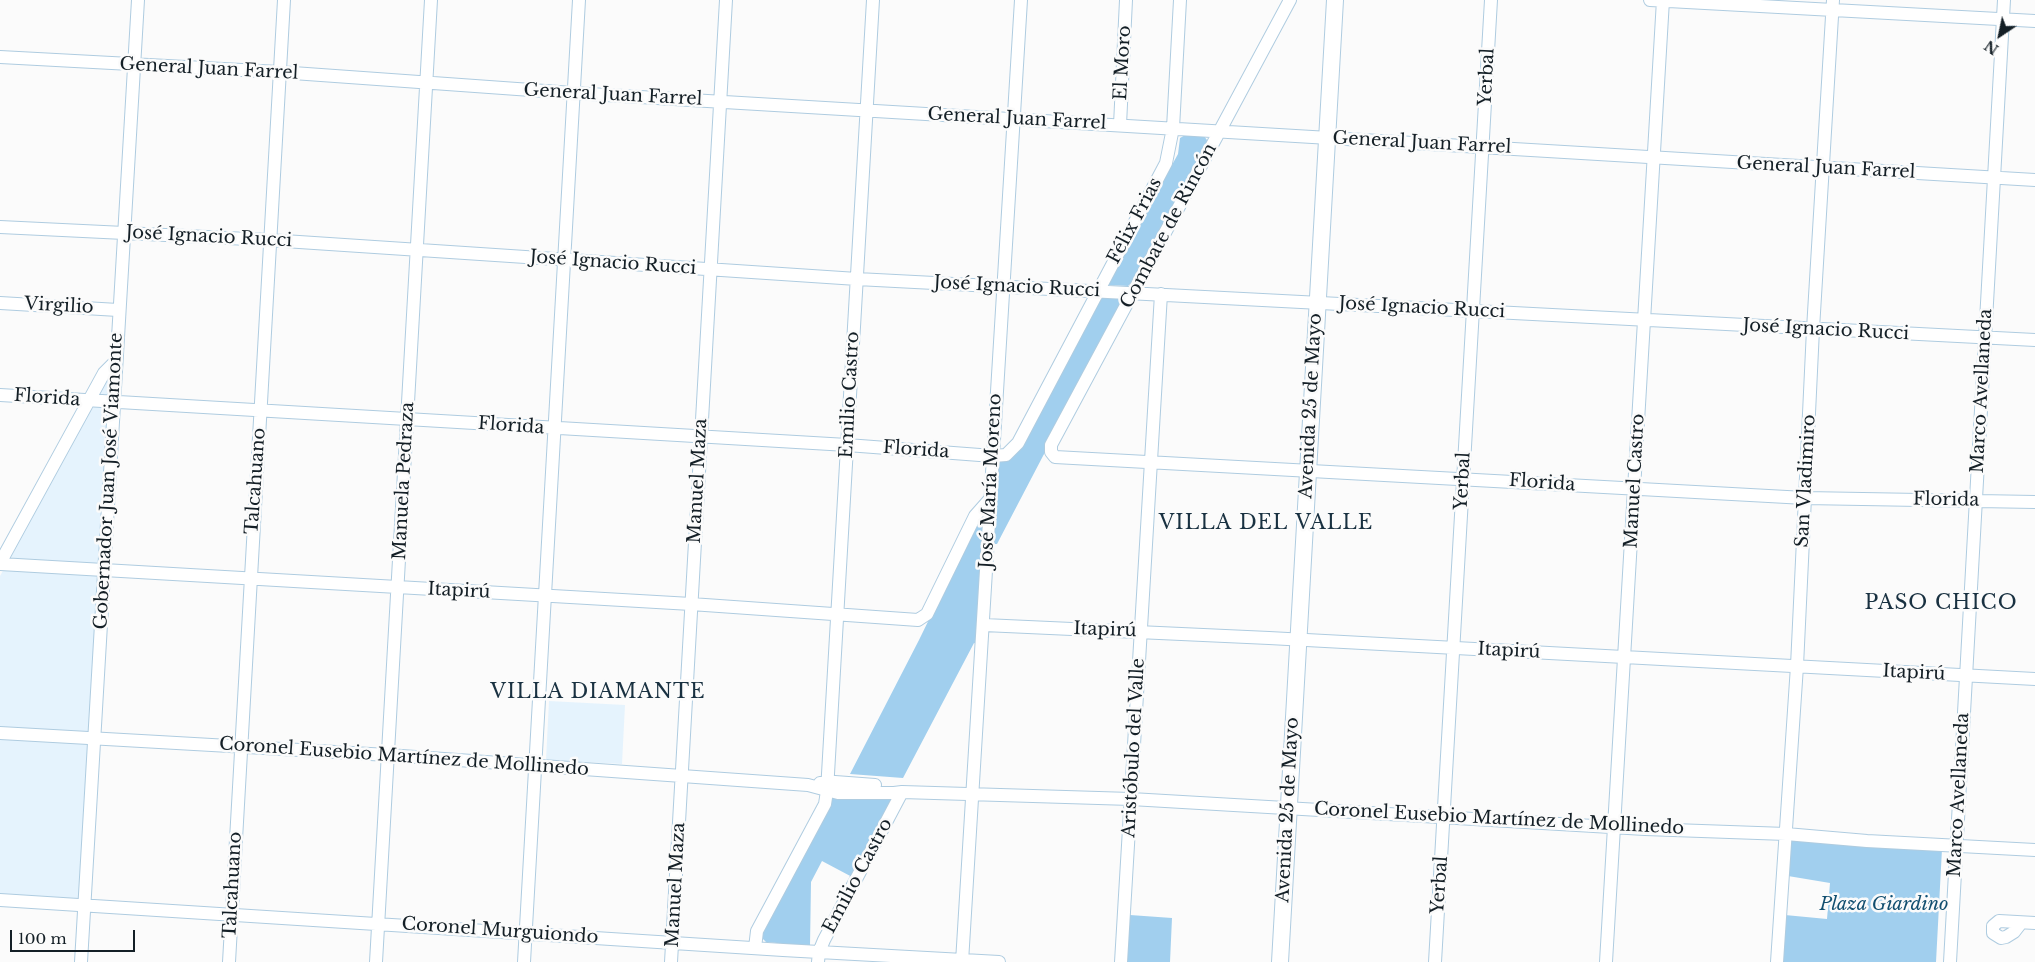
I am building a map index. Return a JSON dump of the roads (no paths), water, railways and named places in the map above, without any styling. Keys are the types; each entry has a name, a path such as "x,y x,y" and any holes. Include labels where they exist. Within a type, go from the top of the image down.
{"main road":[{"name":"Avenida 25 de Mayo","path":"1280,962 1316,302 1335,0"}],"street":[{"name":"Gobernador Juan José Viamonte","path":"81,962 118,310 138,0"},
{"name":"Talcahuano","path":"229,962 284,0"},
{"name":"Manuela Pedraza","path":"376,962 431,0"},
{"path":"524,962 579,0"},
{"name":"Manuel Maza","path":"671,962 726,0"},
{"name":"Emilio Castro","path":"755,948 757,931 825,804 838,614 873,0"},
{"name":"José María Moreno","path":"962,961 984,625 992,456 1020,0"},
{"name":"El Moro","path":"1120,125 1126,0"},
{"path":"1173,128 1180,0"},
{"name":"Combate de Rincón","path":"1051,452 1051,445 1290,0"},
{"name":"Yerbal","path":"1435,962 1491,0"},
{"path":"1659,0 1833,4 2003,19 2035,20"},
{"name":"Manuel Castro","path":"1606,962 1645,320 1659,0"},
{"name":"Marco Avellaneda","path":"1950,962 2004,0"},
{"name":"San Vladimiro","path":"1777,962 1797,666 1813,330 1833,4"},
{"name":"General Juan Farrel","path":"0,57 280,72 426,84 2035,180"},
{"name":"Félix Frias","path":"1018,443 1166,163 1173,128"},
{"name":"José Ignacio Rucci","path":"0,228 269,240 857,279 2035,340"},
{"name":"Aristóbulo del Valle","path":"1121,962 1161,294"},
{"name":"Virgilio","path":"0,303 118,310"},
{"path":"0,564 104,373 116,361"},
{"name":"Florida","path":"0,394 89,401 847,445 992,456 1006,455 1018,443"},
{"name":"Florida","path":"1051,452 1055,457 1805,498 2035,502"},
{"name":"Itapirú","path":"0,564 691,604 918,620 927,614 976,516 990,499"},
{"name":"Itapirú","path":"984,625 1141,631 2035,679"},
{"name":"Coronel Eusebio Martínez de Mollinedo","path":"0,733 388,755 808,785 886,786 902,792 1131,799 1288,807 1786,834 2035,850"},
{"name":"Emilio Castro","path":"818,957 902,792"},
{"name":"Coronel Murguiondo","path":"0,900 673,942 783,950 818,957 999,962"},
{"path":"2020,923 2035,923"},
{"path":"776,962 783,950"}],"district":[{"name":"VILLA DEL VALLE","path":"1266,523"},
{"name":"PASO CHICO","path":"1941,603"},
{"name":"VILLA DIAMANTE","path":"598,692"}],"park label":[{"name":"Plaza Giardino","path":"1884,905"}]}
